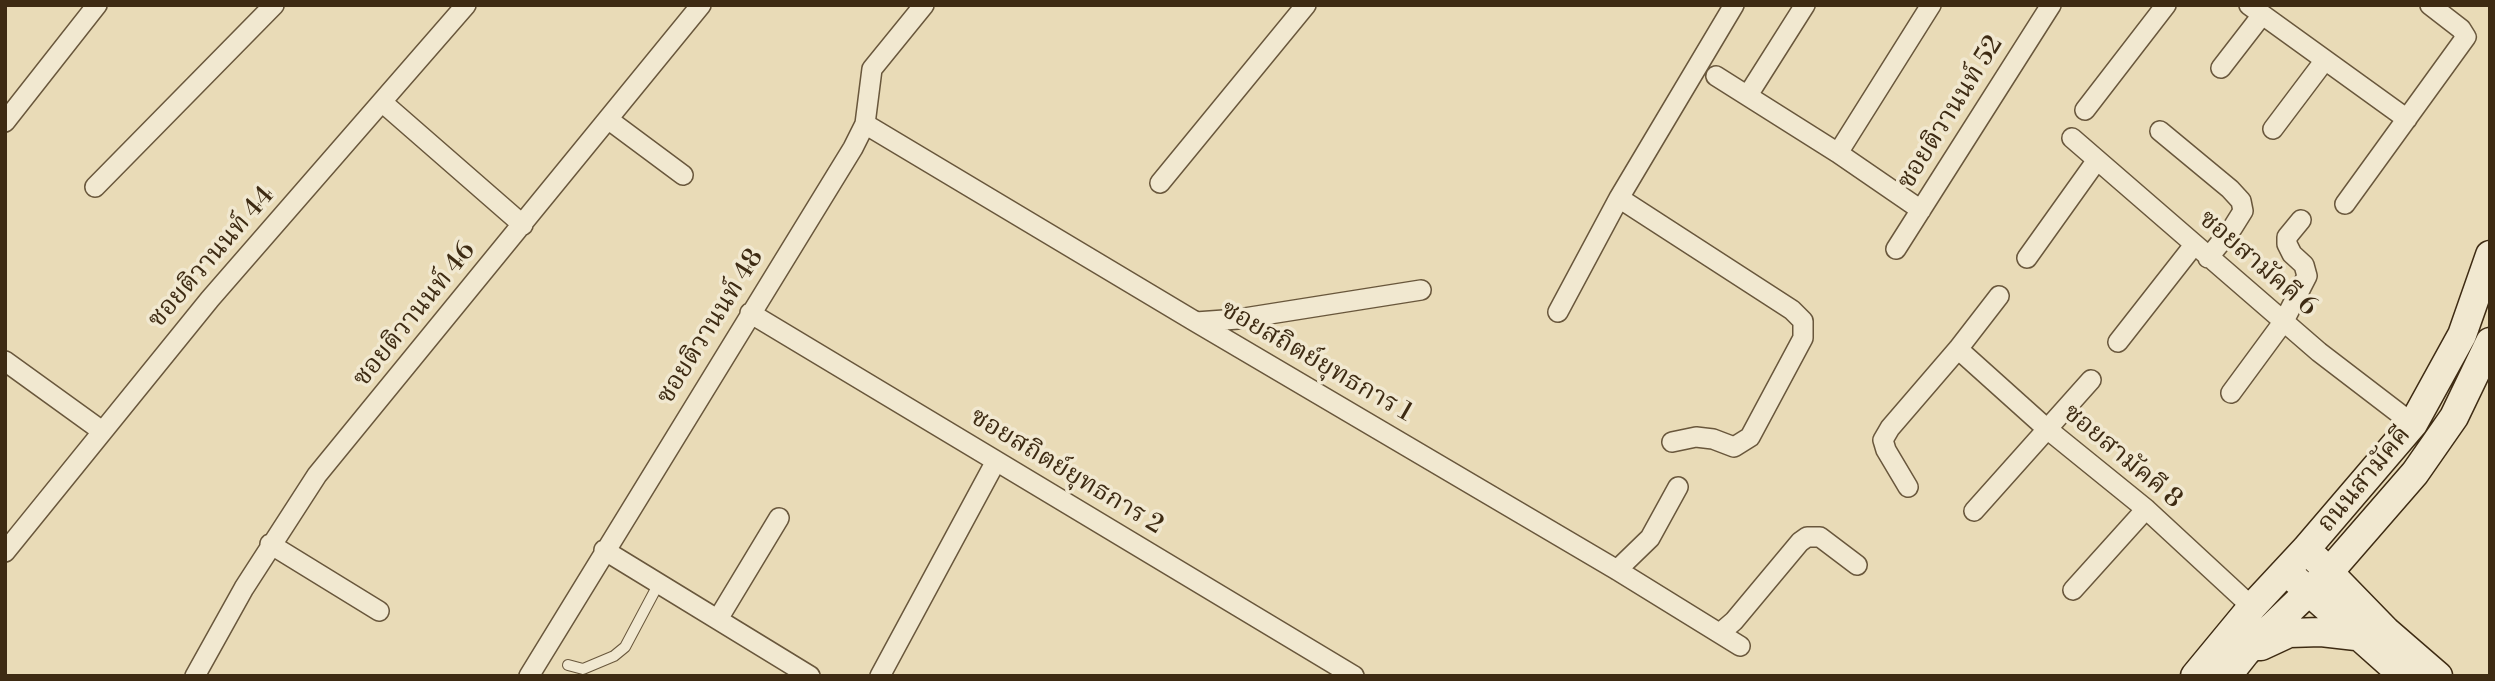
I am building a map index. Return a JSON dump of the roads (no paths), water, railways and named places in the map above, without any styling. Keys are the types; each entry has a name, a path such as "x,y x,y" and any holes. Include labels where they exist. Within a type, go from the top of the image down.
{"main road":[{"name":"ถนนสามัคคี","path":"2195,676 2413,424 2462,335 2490,255"},
{"name":"ถนนสามัคคี","path":"2227,676 2246,652 2329,572 2415,473 2454,417 2490,342"},
{"path":"2306,550 2386,631 2438,676"},
{"path":"2286,571 2404,676"},
{"path":"2246,652 2289,633 2320,632 2356,636"}],"street":[{"path":"5,122 97,5"},
{"path":"96,187 274,5"},
{"name":"ซอยติวานนท์ 44","path":"5,552 210,299 466,5"},
{"name":"ซอยติวานนท์ 46","path":"195,676 270,544 317,475 701,5"},
{"name":"ซอยติวานนท์ 48","path":"529,676 865,124 872,69 924,5"},
{"path":"1160,183 1306,5"},
{"path":"1558,312 1619,198 1734,5"},
{"path":"1748,95 1805,5"},
{"path":"1838,153 1931,5"},
{"name":"ซอยติวานนท์ 52","path":"1896,249 2051,5"},
{"path":"2085,110 2166,5"},
{"path":"2345,204 2466,37 2461,29 2430,5"},
{"path":"2221,68 2255,10 2407,119"},
{"path":"2273,129 2325,60"},
{"path":"1716,76 1838,153 1921,210"},
{"path":"382,102 523,225"},
{"path":"609,120 683,175"},
{"name":"ซอยสถิตย์ยุทธการ 1","path":"865,124 1617,570 1740,646"},
{"path":"2119,342 2201,251 2233,227 2243,211 2241,201 2230,189 2160,131"},
{"name":"ซอยสามัคคี 6","path":"2072,138 2319,352 2413,424"},
{"path":"2027,258 2097,160"},
{"path":"1619,198 1792,310 1802,321 1803,338 1750,437 1734,447 1713,439 1696,437 1672,442"},
{"path":"2231,393 2284,321 2307,276 2304,265 2292,254 2287,244 2287,237 2301,220"},
{"path":"1196,322 1238,319 1421,290"},
{"path":"1908,487 1883,440 1999,296"},
{"name":"ซอยสถิตย์ยุทธการ 2","path":"750,313 1354,676"},
{"name":"ซอยสามัคคี 8","path":"1958,349 2046,428 2146,509 2252,607"},
{"path":"5,361 103,431"},
{"path":"1974,511 2091,380"},
{"path":"880,676 996,461"},
{"path":"1617,570 1650,538 1678,488"},
{"path":"2073,590 2146,509"},
{"path":"718,620 779,518"},
{"path":"1720,633 1734,621 1807,537 1820,537 1857,565"},
{"path":"270,544 379,611"},
{"path":"604,550 810,676"}],"lane":[{"path":"568,666 583,669 614,656 625,647 659,583"}]}
